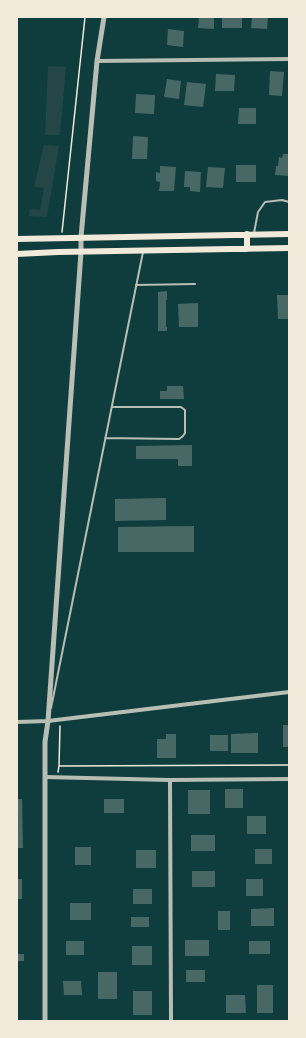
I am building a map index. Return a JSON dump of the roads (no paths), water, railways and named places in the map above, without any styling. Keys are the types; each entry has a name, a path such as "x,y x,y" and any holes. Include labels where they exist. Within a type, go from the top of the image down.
{"main road":[{"path":"247,249 250,234"},
{"path":"17,239 289,234"},
{"path":"17,254 289,248"}],"street":[{"path":"45,1021 45,742 48,721 81,237 97,61 104,17"},
{"path":"97,61 289,59"},
{"path":"17,722 60,720 289,692"},
{"path":"45,777 170,780 289,779"},
{"path":"170,780 171,1021"}],"lane":[{"path":"250,234 258,212 264,202 282,200 289,202"},
{"path":"48,721 143,251"},
{"path":"136,285 196,284"},
{"path":"105,438 179,439 185,433 185,410 181,407 112,407"}]}
